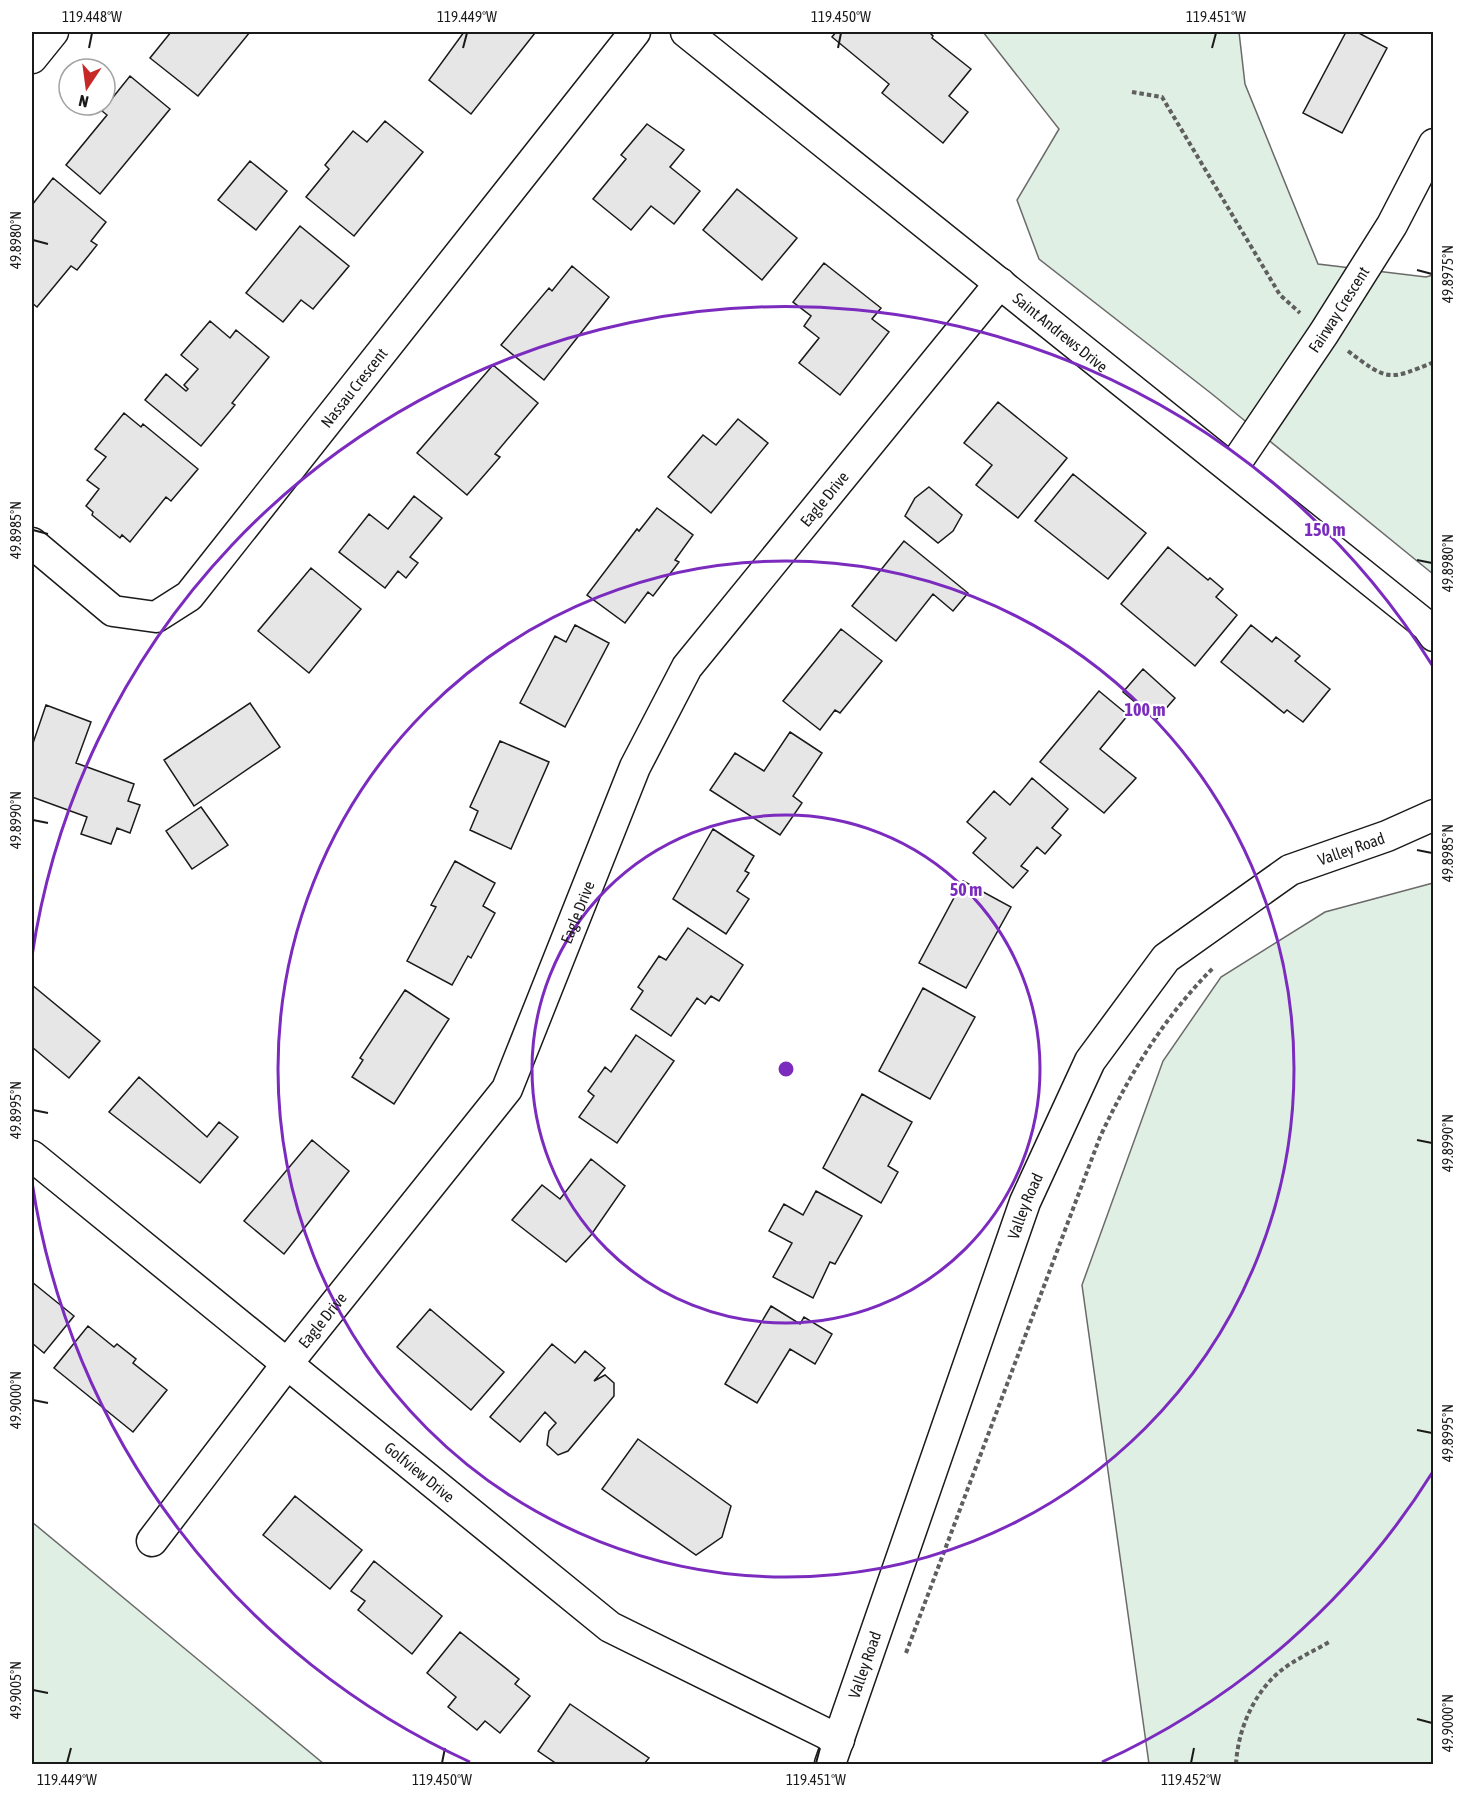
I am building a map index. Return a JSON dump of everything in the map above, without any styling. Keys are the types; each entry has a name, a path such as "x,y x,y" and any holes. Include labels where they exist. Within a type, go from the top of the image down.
{"street":[{"path":"32,58 53,32"},
{"name":"Nassau Crescent","path":"32,543 113,611 156,617 189,596 635,32"},
{"name":"Saint Andrews Drive","path":"686,32 1427,626 1434,636"},
{"name":"Fairway Crescent","path":"1232,469 1324,333 1392,225 1434,144"},
{"name":"Eagle Drive","path":"152,1541 287,1364 507,1089 635,767 687,667 1000,283"},
{"name":"Valley Road","path":"835,1752 1025,1202 1090,1061 1166,958 1290,870 1387,836 1434,815"},
{"name":"Golfview Drive","path":"32,1156 610,1627 835,1752"}],"path":[{"path":"1132,92 1162,97 1280,295 1324,333 1377,373 1399,377 1434,363"},
{"path":"902,1664 1100,1137 1124,1086 1154,1037 1189,992 1221,960"},
{"path":"1236,1764 1237,1744 1248,1713 1278,1673 1331,1641"}],"green space":[{"path":"983,32 1239,32 1245,84 1318,264 1426,277 1433,275 1433,574 1212,394 1039,259 1017,200 1059,129"},
{"path":"1433,883 1433,1764 1149,1764 1082,1285 1163,1061 1221,977 1325,912"},
{"path":"32,1522 324,1764 32,1764"}],"building":[{"path":"171,32 250,32 198,96 150,58"},
{"path":"464,32 535,33 471,114 429,80"},
{"path":"836,32 929,32 932,38 971,69 949,96 968,112 943,143 882,93 889,84 832,37"},
{"path":"1346,32 1357,32 1387,48 1342,133 1303,113"},
{"path":"130,76 170,109 100,194 66,165 105,117 117,117 117,92"},
{"path":"385,121 423,152 354,236 306,197 329,169 325,165 353,131 367,142"},
{"path":"647,124 684,150 670,167 700,191 674,224 651,206 631,230 593,199 626,159 621,155"},
{"path":"250,161 287,191 256,230 218,200"},
{"path":"53,178 106,222 91,241 97,245 77,270 71,266 37,307 32,303 32,205"},
{"path":"737,189 797,238 762,280 703,230"},
{"path":"300,226 349,266 313,309 301,300 283,322 246,293"},
{"path":"824,263 881,308 872,319 889,332 840,395 799,363 819,338 804,326 811,316 793,302"},
{"path":"572,266 609,297 544,380 501,345 549,288 552,291"},
{"path":"210,321 230,338 236,330 269,357 232,403 235,405 201,446 145,400 166,374 186,391 188,389 184,385 198,369 181,355"},
{"path":"493,365 538,403 495,454 500,457 467,495 417,453"},
{"path":"998,402 1067,458 1018,518 976,485 992,465 964,443"},
{"path":"124,413 141,427 143,424 198,469 171,501 166,497 130,542 122,535 120,538 92,515 93,512 86,506 99,489 87,480 106,457 95,449"},
{"path":"738,419 768,443 711,513 668,477 703,435 716,445"},
{"path":"1073,474 1146,533 1108,579 1035,521"},
{"path":"929,487 962,515 953,531 938,543 905,516 915,498"},
{"path":"414,496 442,518 410,557 418,563 406,578 398,571 385,588 339,552 369,514 388,529"},
{"path":"657,508 693,535 675,560 679,562 653,596 648,592 625,623 587,595 637,529 639,531"},
{"path":"904,541 968,593 953,611 933,594 896,641 852,606"},
{"path":"1168,547 1208,580 1210,578 1223,589 1216,597 1237,615 1195,666 1121,604"},
{"path":"311,568 361,609 309,673 258,631"},
{"path":"575,625 609,643 565,727 520,703 555,636 566,642"},
{"path":"1251,625 1272,642 1276,637 1300,656 1295,661 1330,689 1303,722 1287,710 1284,713 1221,662"},
{"path":"841,629 882,661 840,713 835,710 820,730 783,701"},
{"path":"1143,669 1175,698 1156,720 1123,692"},
{"path":"1099,691 1128,715 1100,749 1136,778 1104,813 1040,762"},
{"path":"250,703 280,747 194,806 164,760"},
{"path":"46,705 91,722 76,763 134,784 128,801 140,805 130,833 117,828 111,844 81,834 87,817 32,797 32,746"},
{"path":"790,732 822,753 793,796 802,803 780,835 710,790 735,753 764,771"},
{"path":"500,741 549,762 511,849 470,830 478,811 470,807"},
{"path":"1032,778 1068,809 1052,828 1061,835 1045,854 1037,847 1021,866 1028,871 1013,888 973,853 986,838 967,822 994,791 1010,805"},
{"path":"201,807 228,845 192,869 166,831"},
{"path":"713,829 754,856 745,871 749,873 737,891 749,899 726,934 673,899"},
{"path":"455,861 495,883 483,906 495,913 471,958 468,956 452,985 407,961 436,907 431,905"},
{"path":"963,881 1011,907 966,988 919,963"},
{"path":"688,928 743,965 719,1001 711,996 705,1004 697,998 671,1036 631,1009 643,991 638,987 659,956 666,960"},
{"path":"32,985 100,1041 69,1078 32,1047"},
{"path":"923,988 975,1017 930,1099 879,1071"},
{"path":"405,990 449,1019 394,1104 352,1077 363,1060 360,1058"},
{"path":"636,1035 674,1061 617,1143 579,1117 594,1096 588,1091 605,1067 611,1072"},
{"path":"139,1077 207,1137 219,1122 238,1137 200,1183 109,1112"},
{"path":"862,1094 912,1122 888,1166 898,1172 881,1203 823,1168"},
{"path":"312,1140 349,1171 284,1254 244,1221"},
{"path":"591,1159 625,1186 591,1235 566,1262 512,1220 542,1185 560,1199"},
{"path":"816,1191 862,1216 835,1264 830,1262 813,1298 773,1277 792,1243 769,1231 784,1204 803,1215"},
{"path":"32,1282 74,1316 44,1353 32,1343"},
{"path":"771,1306 800,1324 804,1317 832,1334 815,1364 790,1349 757,1403 725,1384"},
{"path":"430,1309 504,1372 471,1410 397,1347"},
{"path":"88,1326 114,1347 117,1344 136,1359 133,1363 167,1390 133,1432 54,1368"},
{"path":"552,1344 575,1363 585,1351 605,1368 594,1381 605,1375 614,1383 614,1396 568,1451 558,1455 547,1445 549,1431 556,1423 545,1412 520,1442 490,1417"},
{"path":"638,1439 731,1506 722,1537 696,1555 602,1489"},
{"path":"295,1496 362,1550 330,1589 263,1535"},
{"path":"374,1561 442,1616 412,1654 358,1610 365,1601 351,1591"},
{"path":"460,1632 519,1679 515,1684 530,1696 500,1733 485,1721 477,1730 448,1707 456,1697 427,1673"},
{"path":"570,1704 649,1758 644,1764 557,1764 538,1751"}]}
